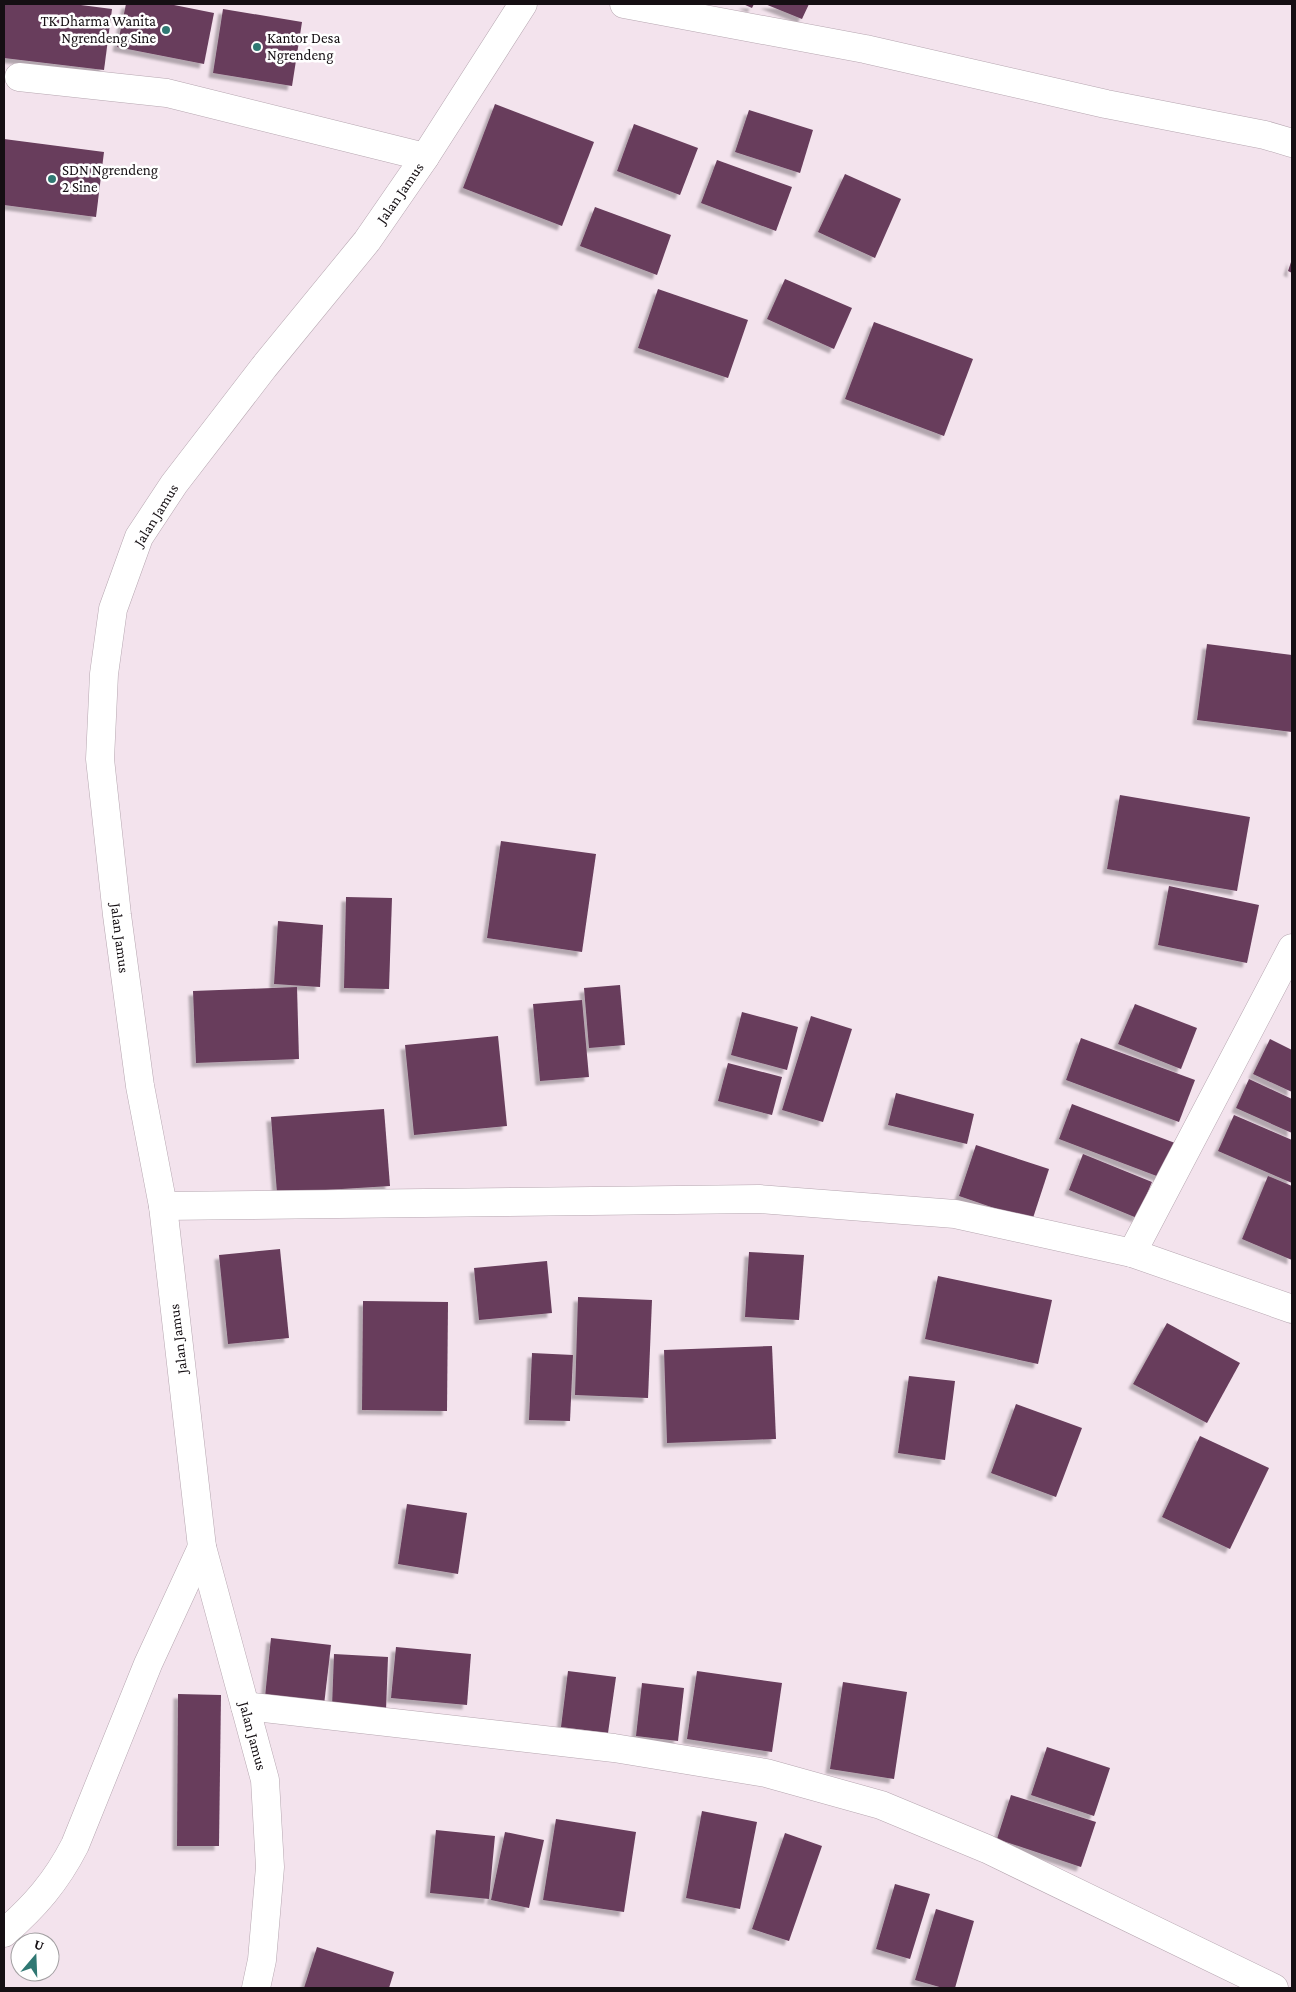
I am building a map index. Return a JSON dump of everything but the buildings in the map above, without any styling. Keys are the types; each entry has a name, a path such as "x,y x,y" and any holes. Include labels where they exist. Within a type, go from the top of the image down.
{"street":[{"name":"Jalan Jamus","path":"256,1988 262,1960 270,1867 265,1780 202,1547 163,1206 140,1086 117,915 100,759 104,674 113,609 139,536 174,484 264,367 367,241 425,157 523,4"},
{"path":"624,4 865,49 1106,104 1292,142"},
{"path":"19,77 167,94 425,157"},
{"path":"1132,1253 1292,948"},
{"path":"163,1206 759,1199 955,1214 1132,1253 1292,1309"},
{"path":"4,1933 32,1909 60,1873 75,1845 148,1664 202,1547"},
{"path":"245,1706 614,1748 766,1773 881,1805 987,1850 1274,1988"}],"place":[{"name":"TK Dharma Wanita Ngrendeng Sine","path":"166,30"},
{"name":"Kantor Desa Ngrendeng","path":"257,47"},
{"name":"SDN Ngrendeng 2 Sine","path":"52,179"}]}
